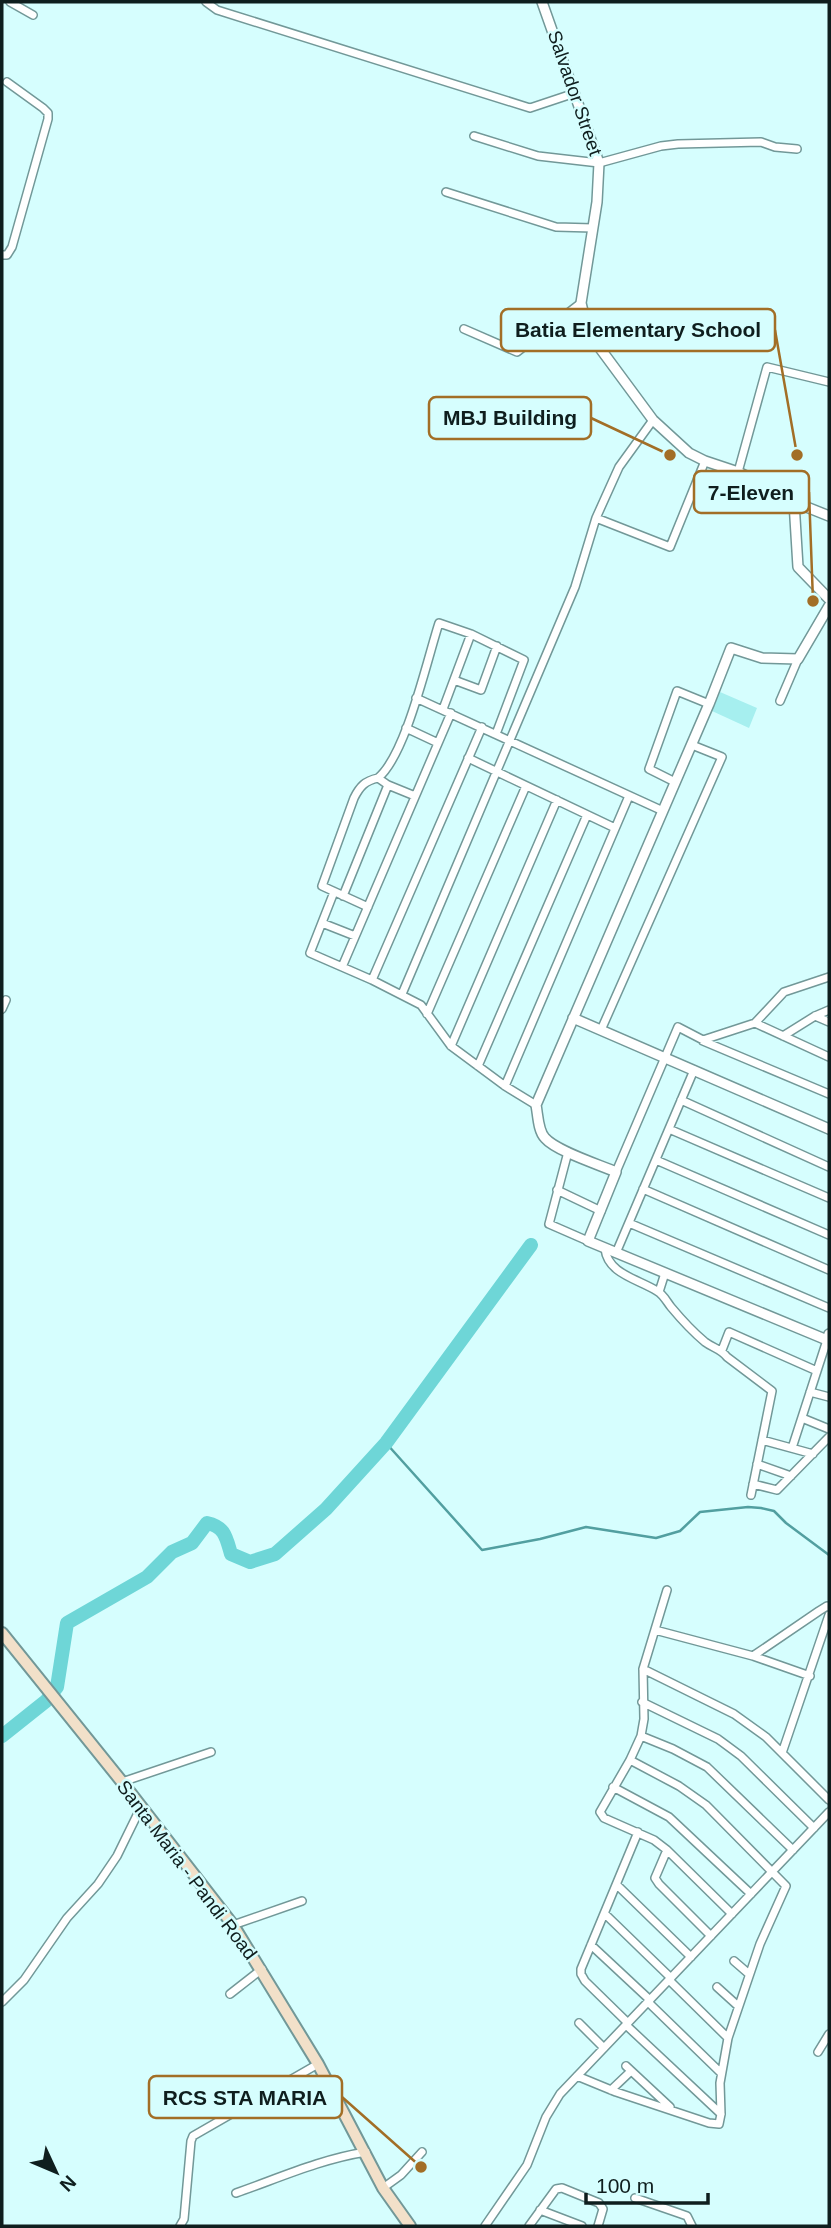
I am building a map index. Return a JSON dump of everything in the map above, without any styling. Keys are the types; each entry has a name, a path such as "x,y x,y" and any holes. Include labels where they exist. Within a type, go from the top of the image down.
{"main road":[{"name":"Santa Maria - Pandi Road","path":"2,1633 233,1924 318,2064 383,2188 410,2226"}],"street":[{"path":"10,2 33,15"},
{"path":"206,2 217,10 530,108 575,93"},
{"name":"Salvador Street","path":"541,2 599,163 593,228 581,303 588,332 653,420 689,453 738,472 794,502 829,516"},
{"path":"2,255 7,255 12,247 48,119 48,113 43,108 7,82"},
{"path":"474,136 538,156 599,163 678,144 761,142 775,147 797,149"},
{"path":"446,192 556,227 593,228"},
{"path":"464,329 517,352 581,303"},
{"path":"738,472 767,367 829,382"},
{"path":"402,994 575,587 596,517 619,467 653,420"},
{"path":"596,517 670,547 705,461"},
{"path":"794,502 799,567 829,599"},
{"path":"780,701 798,659 829,606"},
{"path":"368,907 322,886 354,798 361,786 388,770 406,728 439,622 471,634 524,660 496,734"},
{"path":"443,709 471,634"},
{"path":"454,680 481,690 497,646"},
{"path":"616,1172 545,1139 536,1105 692,745 731,648 762,658 798,659"},
{"path":"676,782 649,769 677,691 709,704"},
{"path":"416,698 663,811"},
{"path":"342,967 451,713"},
{"path":"372,980 482,727"},
{"path":"406,728 438,743"},
{"path":"601,1030 722,757 692,745"},
{"path":"468,758 615,828"},
{"path":"378,778 415,796"},
{"path":"343,896 388,785"},
{"path":"427,1014 526,786"},
{"path":"506,1086 629,796"},
{"path":"451,1046 557,800"},
{"path":"478,1066 587,815"},
{"path":"334,892 310,953 421,1005 451,1046 536,1105"},
{"path":"322,923 355,936"},
{"path":"703,1040 755,1023 784,992 829,977"},
{"path":"2,1009 6,1000"},
{"path":"783,1036 829,1010"},
{"path":"815,1016 829,1023"},
{"path":"573,1018 829,1129"},
{"path":"755,1023 829,1057"},
{"path":"588,1241 678,1027 829,1094"},
{"path":"616,1253 694,1070"},
{"path":"681,1100 829,1167"},
{"path":"669,1129 829,1198"},
{"path":"568,1152 549,1224 828,1338 792,1448"},
{"path":"656,1160 829,1235"},
{"path":"643,1189 829,1270"},
{"path":"557,1190 601,1211"},
{"path":"629,1223 829,1308"},
{"path":"605,1249 606,1259 613,1266 638,1283 659,1292 672,1309 708,1344 722,1350 727,1357 772,1391 751,1495"},
{"path":"659,1292 665,1273"},
{"path":"722,1350 729,1332 817,1371"},
{"path":"810,1392 829,1397"},
{"path":"802,1418 829,1429"},
{"path":"753,1484 777,1490 829,1437"},
{"path":"762,1440 813,1454"},
{"path":"757,1464 791,1476"},
{"path":"667,1590 643,1669 641,1736 601,1807 601,1815 638,1832 667,1850 732,1914"},
{"path":"753,1656 829,1607"},
{"path":"782,1753 829,1615"},
{"path":"655,1630 753,1656 810,1676"},
{"path":"643,1669 734,1714 766,1737 829,1800"},
{"path":"642,1702 726,1744 814,1828"},
{"path":"641,1736 707,1767 793,1850"},
{"path":"122,1782 211,1752"},
{"path":"577,2076 718,2125 721,2114 721,2073 738,2006 757,1942 786,1886 706,1805 679,1786 629,1760"},
{"path":"612,1787 669,1817 751,1894"},
{"path":"2,2002 24,1980 67,1918 98,1884 117,1856 141,1807"},
{"path":"485,2226 527,2165 546,2117 560,2094 829,1812"},
{"path":"638,1832 581,1974 584,1981 721,2114"},
{"path":"667,1850 655,1878 711,1936"},
{"path":"617,1885 691,1957"},
{"path":"233,1924 302,1901"},
{"path":"605,1913 729,2038"},
{"path":"592,1945 721,2073"},
{"path":"734,1961 749,1974"},
{"path":"230,1994 261,1969"},
{"path":"717,1987 738,2006"},
{"path":"579,2023 604,2048"},
{"path":"818,2052 829,2034"},
{"path":"180,2226 184,2219 191,2141 194,2136 318,2064"},
{"path":"611,2090 629,2068 673,2110"},
{"path":"236,2193 323,2162 366,2152"},
{"path":"383,2188 401,2175 422,2152"},
{"path":"529,2226 556,2189 562,2188 599,2203 603,2209 598,2226"},
{"path":"635,2198 687,2216 692,2226"},
{"path":"540,2210 582,2226"}],"shaded area":[{"path":"720,692 757,708 749,728 712,711"}],"waterway":[{"path":"2,1736 46,1701 57,1687 67,1623 147,1577 172,1552 192,1543 207,1523 221,1530 231,1554 250,1562 275,1554 326,1509 386,1443 531,1245"},
{"path":"386,1443 482,1550 586,1527 656,1538 680,1531 700,1512 748,1507 774,1511 829,1555"}],"place":[{"name":"MBJ Building","path":"670,455"},
{"name":"Batia Elementary School","path":"797,455"},
{"name":"7-Eleven","path":"813,601"},
{"name":"RCS STA MARIA","path":"421,2167"}]}
